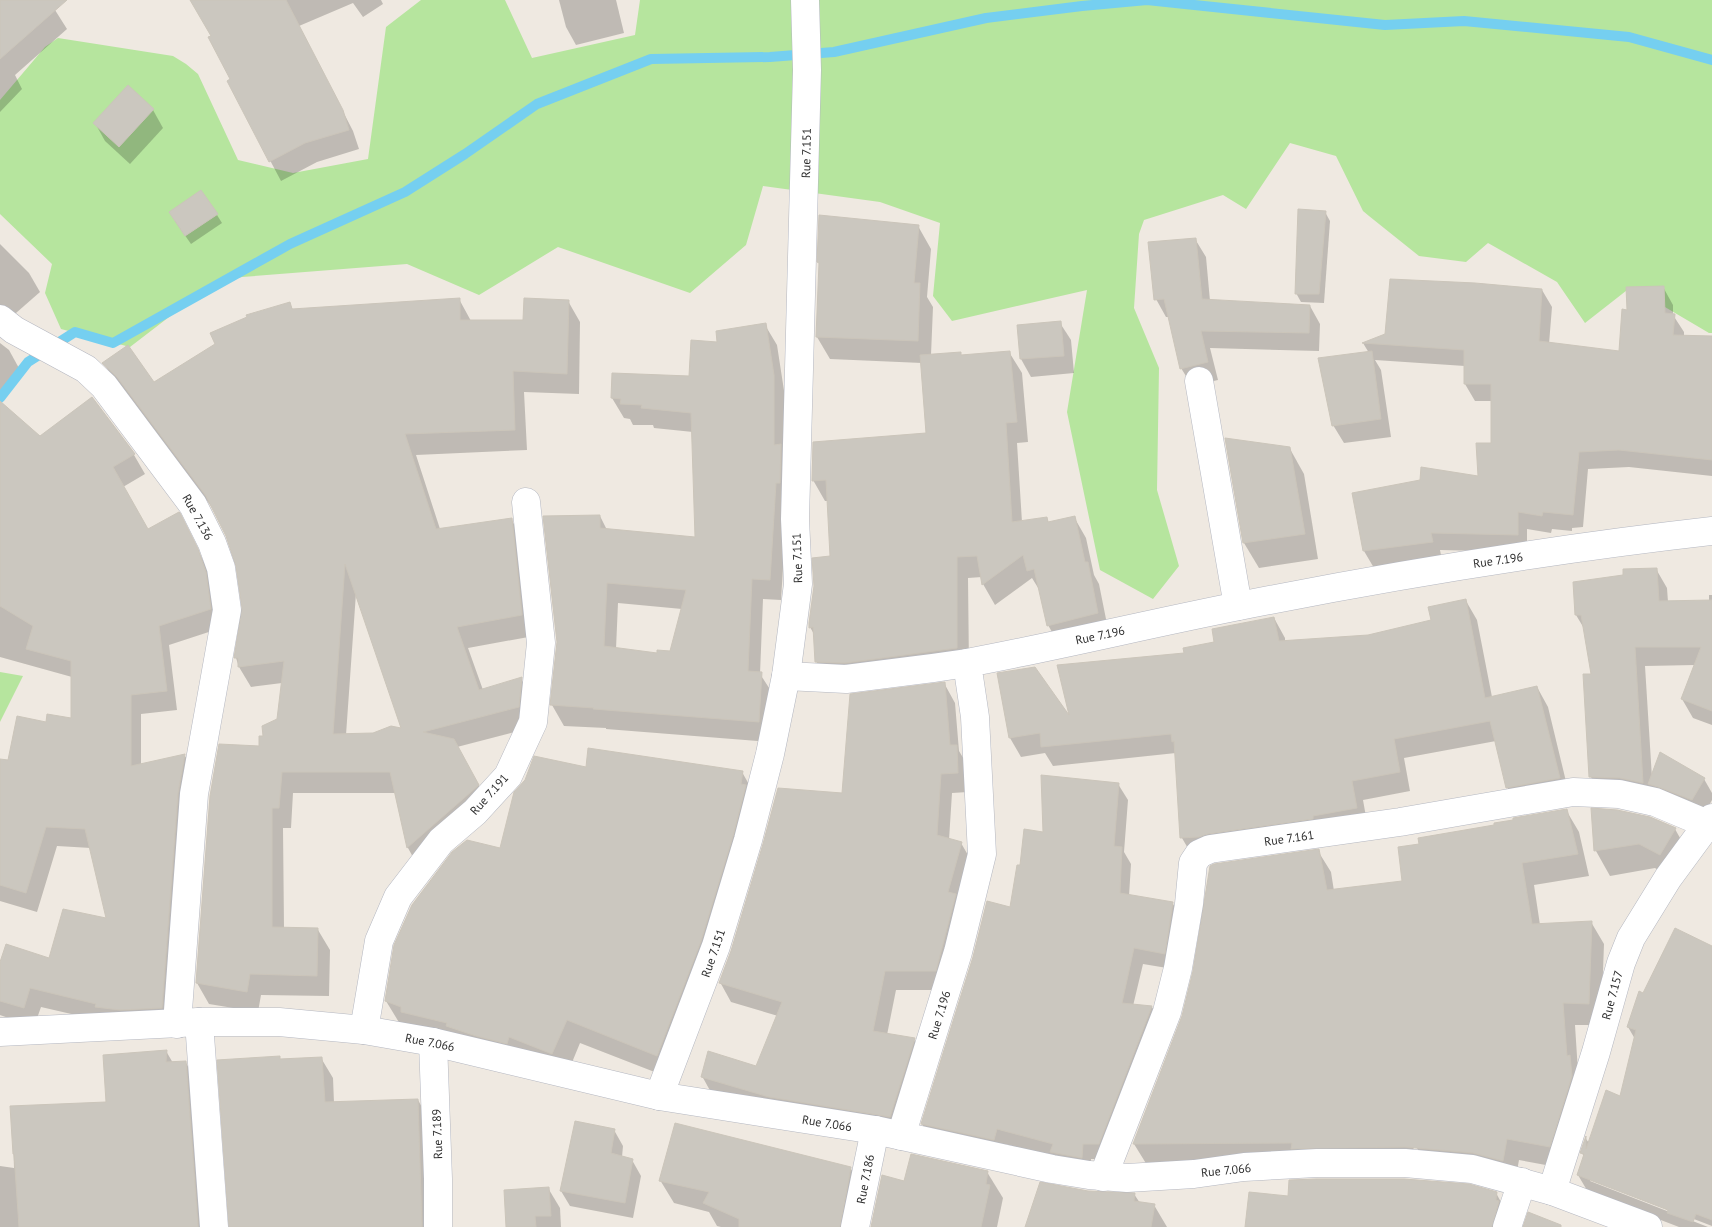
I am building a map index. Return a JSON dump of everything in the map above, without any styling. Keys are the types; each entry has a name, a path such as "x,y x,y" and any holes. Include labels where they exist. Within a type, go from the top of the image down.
{"street":[{"name":"Rue 7.151","path":"659,1096 716,946 748,840 770,754 786,676 798,584 795,519 807,70 805,3"},
{"name":"Rue 7.136","path":"0,319 14,330 86,369 104,386 193,505 218,556 221,568 227,610 194,794 188,1023 214,1227"},
{"path":"1199,381 1238,606"},
{"name":"Rue 7.191","path":"364,1030 380,941 398,897 441,841 475,812 508,776 533,722 541,643 526,502"},
{"name":"Rue 7.196","path":"901,1136 958,952 982,854 975,717 967,663 1238,606 1447,567 1649,538 1712,531"},
{"path":"786,676 846,679 967,663"},
{"name":"Rue 7.161","path":"1104,1177 1167,1012 1189,904 1193,863 1198,854 1210,850 1400,822 1573,792 1619,794 1655,802 1710,822"},
{"name":"Rue 7.157","path":"1552,1191 1596,1052 1621,963 1631,938 1668,878 1710,822"},
{"name":"Rue 7.066","path":"0,1032 188,1023 279,1022 364,1030 433,1042 659,1096 875,1130 1052,1170 1104,1177 1194,1174 1244,1167 1318,1163 1405,1163 1472,1169 1552,1191 1648,1227"},
{"name":"Rue 7.189","path":"433,1042 438,1170 438,1227"},
{"name":"Rue 7.186","path":"855,1227 875,1130"},
{"path":"1507,1227 1522,1182"}],"green space":[{"path":"421,0 505,0 532,58 635,35 640,0 1712,0 1712,333 1631,287 1585,323 1557,282 1488,243 1466,262 1419,256 1363,211 1336,156 1290,143 1246,209 1223,195 1144,220 1139,234 1134,308 1159,368 1157,490 1179,566 1153,599 1100,570 1067,412 1087,290 952,321 933,296 940,223 880,202 763,186 746,245 690,293 558,247 479,295 407,264 242,277 212,284 130,347 61,329 45,293 52,264 0,214 0,100 45,47 58,38 173,56 198,74 238,160 293,173 368,159 386,27"},
{"path":"0,672 23,676 0,722"}],"building":[{"path":"0,0 67,0 0,59"},
{"path":"190,0 286,0 343,110 349,130 305,143 269,162 227,81 230,79 208,37 211,36"},
{"path":"128,85 154,109 119,147 93,123"},
{"path":"201,190 218,214 185,236 169,212"},
{"path":"1298,209 1326,211 1319,294 1295,294"},
{"path":"819,215 919,225 914,283 920,283 918,341 816,337"},
{"path":"1196,238 1202,299 1310,305 1309,333 1201,331 1208,362 1180,369 1164,299 1154,300 1148,242"},
{"path":"1390,279 1475,283 1542,289 1539,341 1619,351 1622,309 1627,310 1626,287 1664,286 1665,313 1675,314 1673,335 1712,336 1712,460 1619,450 1579,452 1573,515 1543,512 1542,516 1518,512 1518,535 1431,533 1433,542 1363,551 1352,493 1420,480 1421,467 1478,476 1476,443 1491,443 1491,384 1464,384 1464,350 1362,343 1385,334"},
{"path":"460,298 460,320 523,320 524,298 569,300 567,374 513,371 515,430 405,434 436,529 512,518 522,615 457,627 479,690 522,677 519,707 423,732 454,739 479,785 407,848 390,772 282,772 279,808 272,808 272,927 318,928 317,976 250,974 247,992 196,983 210,796 219,744 259,746 259,736 263,736 262,726 277,719 284,661 238,667 238,658 234,658 242,608 236,566 226,536 206,496 117,377 102,363 128,345 154,382 215,344 210,333 247,317 246,315 290,302 292,309","holes":["345,564 401,728 391,726 373,733 333,734"]},
{"path":"1061,321 1064,356 1020,359 1017,325"},
{"path":"766,323 774,375 774,445 781,444 780,483 776,483 770,580 752,579 748,671 762,672 759,722 550,705 557,642 543,516 600,515 600,528 695,537 691,413 641,408 642,405 620,404 621,399 611,398 612,373 689,376 691,340 717,342 716,331","holes":["607,583 686,590 670,651 657,650 657,653 604,646"]},
{"path":"1010,351 1017,422 1006,423 1012,522 1047,517 1048,522 1075,516 1085,562 1088,562 1098,613 1047,626 1034,569 1027,571 1023,555 982,585 977,556 957,557 957,648 845,663 815,662 813,627 809,628 814,586 812,558 830,556 826,480 812,481 813,442 926,433 920,355 961,352 961,355"},
{"path":"1372,351 1381,419 1332,426 1318,358"},
{"path":"92,397 135,454 113,467 148,529 180,513 198,549 206,572 211,609 159,626 167,691 131,695 131,766 185,754 178,793 162,1008 120,1010 95,1007 96,1004 30,988 24,1008 0,1001 0,962 6,944 49,958 63,909 106,918 85,829 46,827 26,893 0,885 0,759 8,760 17,716 46,722 47,714 71,718 71,661 26,649 33,626 0,606 0,401 40,436"},
{"path":"1225,438 1290,447 1305,534 1243,543"},
{"path":"1657,568 1659,601 1712,600 1712,711 1681,699 1701,647 1635,647 1643,783 1620,778 1589,777 1583,674 1591,674 1581,615 1575,615 1573,582 1623,575 1623,569"},
{"path":"1466,599 1485,698 1537,686 1560,778 1506,788 1490,721 1394,739 1400,772 1352,781 1357,808 1313,816 1313,819 1208,834 1199,837 1180,838 1174,741 1172,742 1171,734 1041,747 1040,733 1009,738 997,673 1035,667 1069,715 1057,665 1184,653 1183,648 1214,642 1212,629 1274,617 1279,641 1368,635 1431,620 1428,607"},
{"path":"945,682 950,745 957,745 958,773 941,774 937,835 962,842 948,892 956,894 936,971 885,971 873,1031 915,1038 890,1117 769,1097 701,1077 708,1051 756,1066 782,1002 719,983 731,951 778,788 842,793 850,694"},
{"path":"588,748 743,771 741,784 746,785 733,836 701,941 657,1056 567,1020 552,1054 509,1037 507,1044 476,1036 446,1026 447,1023 401,1012 401,1007 385,1001 394,945 412,905 452,852 467,840 500,848 514,792 525,780 534,756 586,767"},
{"path":"1660,752 1705,778 1692,800 1648,784"},
{"path":"1041,775 1119,783 1114,846 1122,847 1120,893 1173,902 1165,954 1134,948 1122,1003 1152,1006 1099,1144 1083,1144 1082,1158 1050,1152 1053,1144 997,1129 994,1140 921,1124 973,957 987,901 1010,907 1017,865 1020,865 1024,829 1043,832"},
{"path":"1591,808 1617,810 1650,817 1676,828 1660,855 1639,844 1594,851"},
{"path":"1567,809 1578,854 1522,863 1532,924 1592,921 1589,1004 1563,1003 1567,1056 1570,1055 1572,1076 1550,1147 1507,1139 1503,1161 1473,1153 1405,1147 1291,1149 1292,1143 1133,1144 1182,1016 1193,971 1210,866 1319,849 1327,890 1402,881 1398,847 1419,844 1418,838 1494,825 1494,823 1513,820 1513,818"},
{"path":"1675,928 1712,946 1712,1220 1696,1214 1693,1222 1667,1213 1668,1210 1577,1175 1584,1154 1580,1153 1586,1136 1586,1149 1606,1090 1620,1096 1636,1030 1627,1027 1639,991 1643,993"},
{"path":"167,1050 166,1062 186,1061 198,1227 19,1227 10,1106 106,1102 103,1055"},
{"path":"280,1056 280,1059 322,1057 325,1102 418,1099 422,1227 229,1227 217,1060"},
{"path":"575,1121 615,1129 611,1153 633,1159 625,1203 560,1191"},
{"path":"675,1123 851,1167 840,1227 739,1227 739,1219 703,1203 709,1192 659,1181"},
{"path":"911,1154 988,1171 986,1184 990,1185 981,1227 871,1227 882,1175 904,1181"},
{"path":"1404,1179 1469,1184 1497,1192 1496,1200 1499,1201 1492,1227 1245,1227 1249,1192 1288,1196 1289,1180"},
{"path":"1040,1182 1088,1191 1135,1193 1134,1201 1155,1204 1151,1227 1025,1227"},
{"path":"549,1187 551,1216 535,1216 536,1227 506,1227 504,1190"},
{"path":"1528,1212 1561,1225 1561,1227 1523,1227"}],"waterway":[{"path":"0,398 28,362 75,332 113,343 290,244 405,192 465,154 537,104 651,59 770,57 834,52 986,18 1147,0 1385,25 1464,21 1629,37 1712,60"}]}
